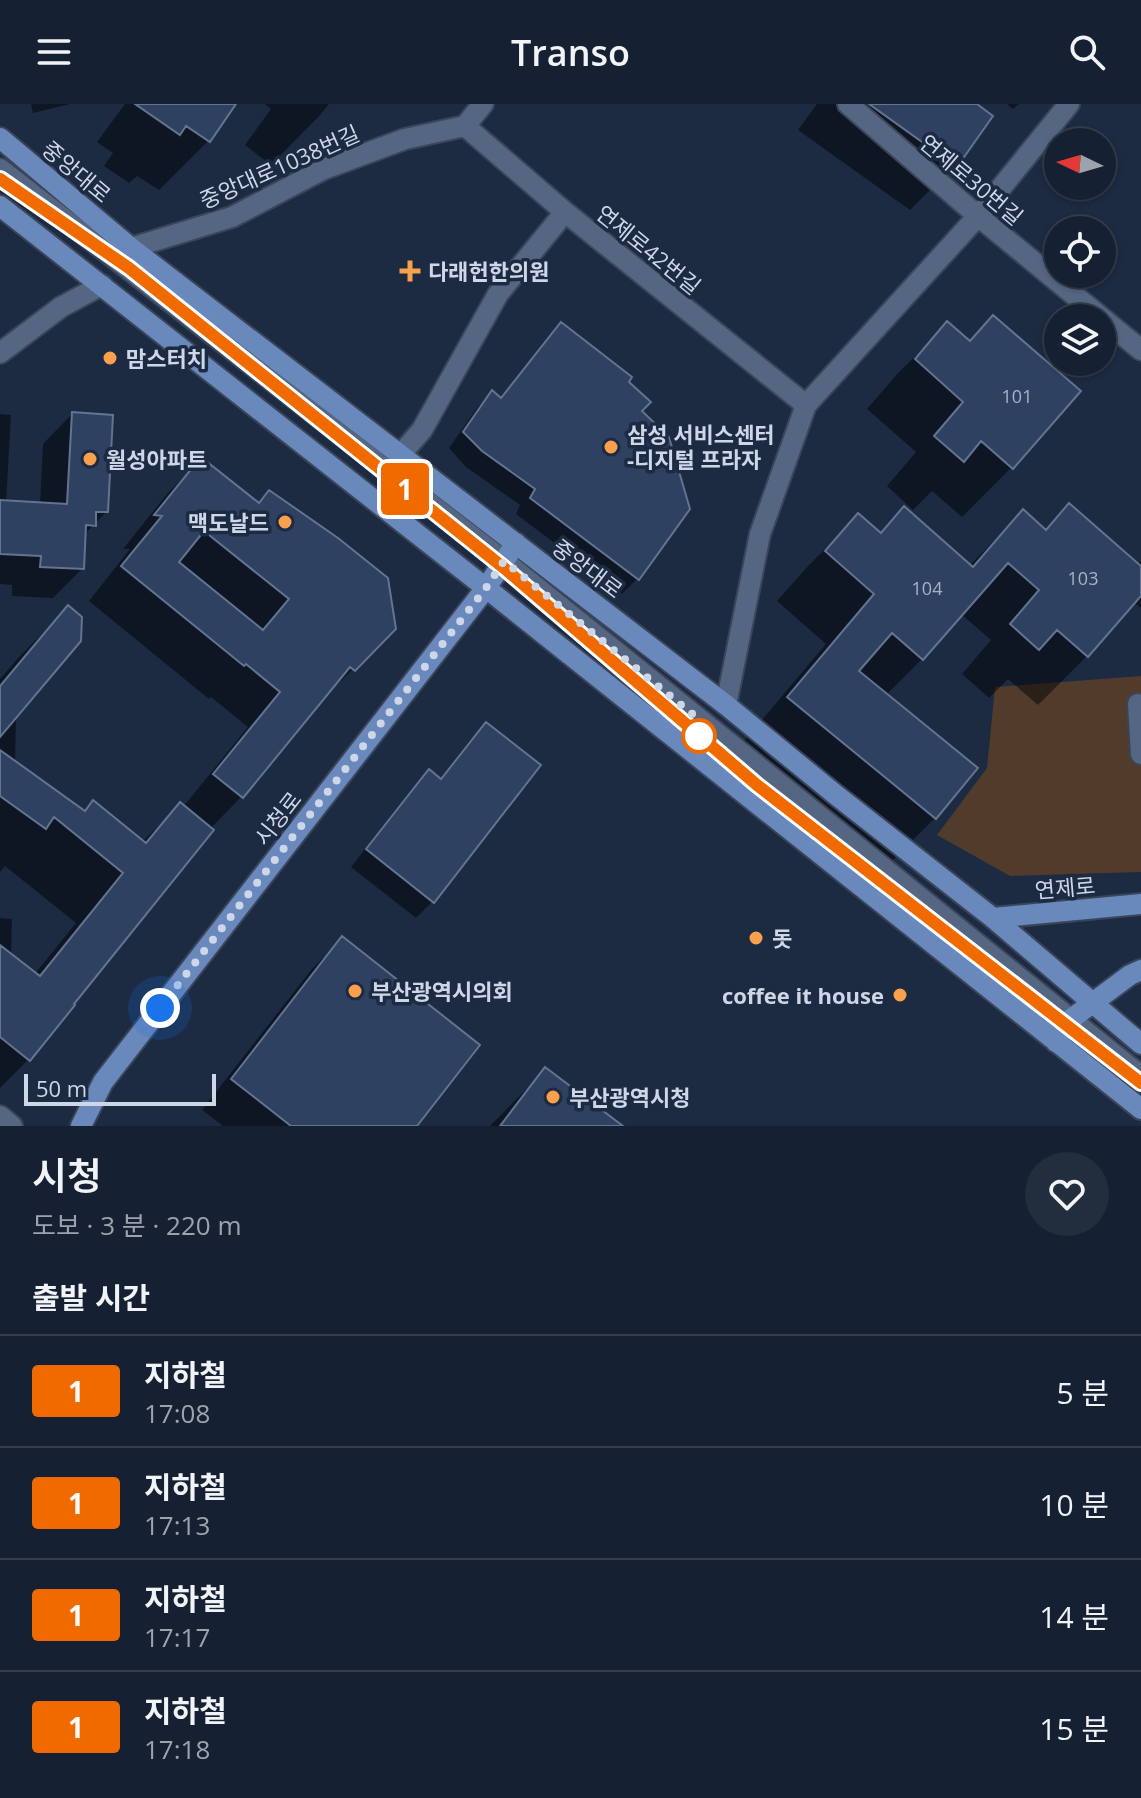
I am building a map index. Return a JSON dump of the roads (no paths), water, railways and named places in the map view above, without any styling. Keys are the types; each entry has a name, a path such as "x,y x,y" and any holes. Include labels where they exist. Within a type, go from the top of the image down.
{"main road":[{"name":"중앙대로","path":"0,138 131,248 726,705 993,918 1141,1044"},
{"path":"0,206 1141,1109"},
{"name":"시청로","path":"81,1126 103,1082 486,588 516,543"},
{"name":"연제로","path":"993,918 1141,904"},
{"path":"1056,1042 1071,1019 1141,970"}],"street":[{"path":"465,126 483,104"},
{"name":"연제로30번길","path":"848,104 1141,350"},
{"path":"726,705 760,534 806,405 978,216 1069,104"},
{"name":"연제로42번길","path":"465,126 565,212 806,405"},
{"name":"중앙대로1038번길","path":"131,248 232,217 324,169 405,139 465,126"},
{"path":"0,169 504,561 1141,1076"},
{"path":"401,454 422,430 498,294 565,212"},
{"path":"0,353 61,307 102,285"},
{"path":"1138,704 1141,754"},
{"path":"0,1116 12,1126"}],"metro line":[{"name":"1","path":"0,179 129,268 504,568 757,785 1141,1083"}],"place":[{"name":"다래헌한의원","path":"410,271"},
{"name":"맘스터치","path":"110,358"},
{"name":"삼성 서비스센터 -디지털 프라자","path":"611,447"},
{"name":"월성아파트","path":"90,459"},
{"name":"맥도날드","path":"285,522"},
{"name":"돗","path":"756,938"},
{"name":"부산광역시의회","path":"355,991"},
{"name":"coffee it house","path":"900,995"},
{"name":"부산광역시청","path":"553,1097"}]}
